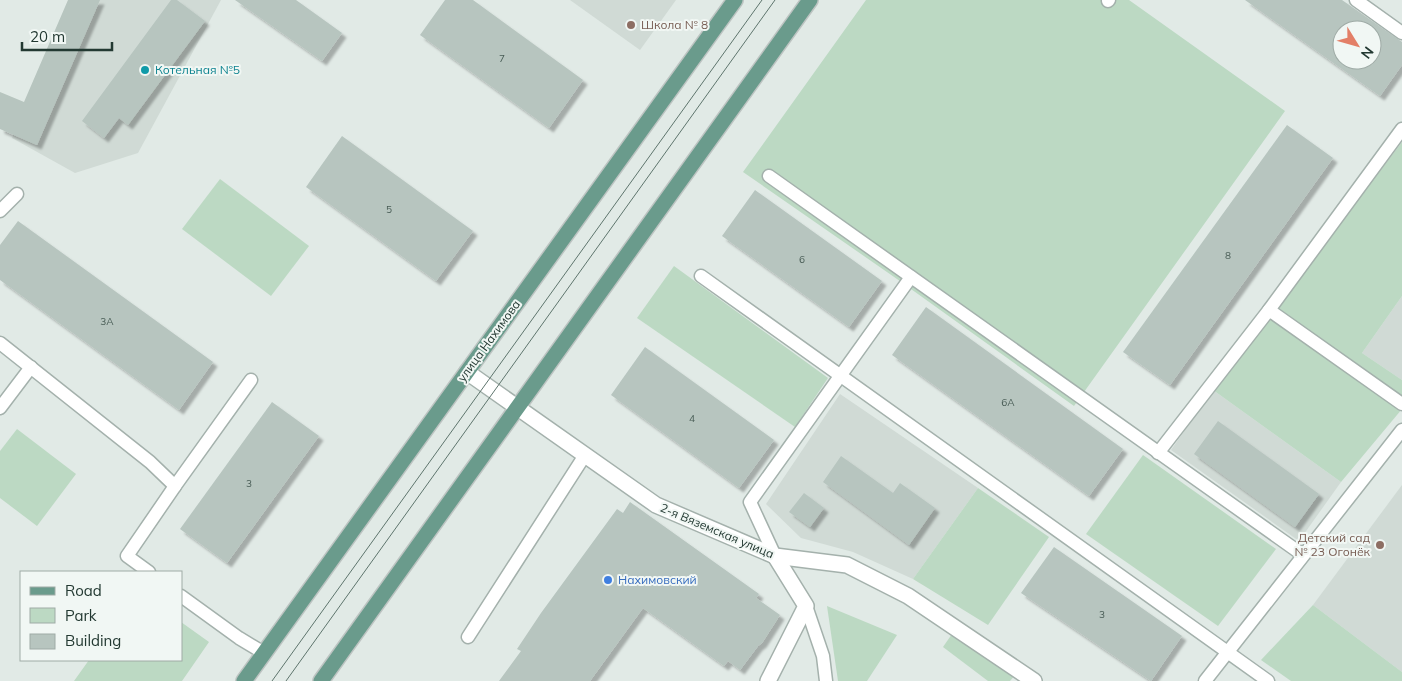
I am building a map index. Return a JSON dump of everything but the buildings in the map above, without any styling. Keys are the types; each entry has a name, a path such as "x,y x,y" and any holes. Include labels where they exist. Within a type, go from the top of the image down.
{"main road":[{"name":"улица Нахимова","path":"244,681 734,0"},
{"path":"321,681 810,0"}],"street":[{"name":"2-я Вяземская улица","path":"467,372 656,505 775,556 847,565 908,596 1034,681"},
{"path":"768,681 806,606 775,556"}],"lane":[{"path":"1356,0 1402,33"},
{"path":"1158,452 1269,310 1402,129"},
{"path":"769,176 1303,554"},
{"path":"0,211 17,194"},
{"path":"701,276 1268,681"},
{"path":"775,556 750,502 911,277"},
{"path":"1269,310 1402,404"},
{"path":"0,342 150,462 176,486"},
{"path":"0,408 31,367"},
{"path":"148,571 127,556 251,380"},
{"path":"1205,681 1402,430"},
{"path":"468,637 584,455"},
{"path":"182,597 239,638 264,653"},
{"path":"806,606 823,656 826,681"}],"shaded area":[{"path":"76,0 221,0 138,153 75,173 12,138"},
{"name":"Школа № 8","path":"570,0 676,0 640,50"},
{"path":"1402,296 1402,380 1362,353"},
{"path":"1213,390 1341,482 1299,541 1171,450"},
{"path":"840,394 978,488 913,579 853,552 801,538 766,504"},
{"name":"Детский сад № 23 Огонёк","path":"1402,485 1402,672 1313,605"}],"green space":[{"path":"866,0 1129,0 1285,111 1074,406 897,279 743,172"},
{"path":"1402,142 1402,296 1362,353 1402,380 1402,409 1341,482 1213,390"},
{"path":"220,179 309,246 271,296 182,229"},
{"path":"674,266 828,378 795,427 637,318"},
{"path":"17,429 76,474 37,526 0,498 0,451"},
{"path":"1143,455 1276,549 1218,626 1086,534"},
{"path":"978,488 1049,537 988,625 913,579"},
{"path":"1313,605 1402,672 1402,681 1291,681 1261,660"},
{"path":"827,606 897,635 867,681 838,681"},
{"path":"182,623 209,642 182,681 74,681 88,661 182,661"},
{"path":"952,634 1015,675 1010,681 988,681 943,647"}],"tram line":[{"path":"272,681 762,0"},
{"path":"286,681 775,0"}],"place":[{"name":"Школа № 8","path":"631,25"},
{"name":"Котельная №5","path":"145,70"},
{"name":"Детский сад № 23 Огонёк","path":"1380,545"},
{"name":"Нахимовский","path":"608,580"}]}
